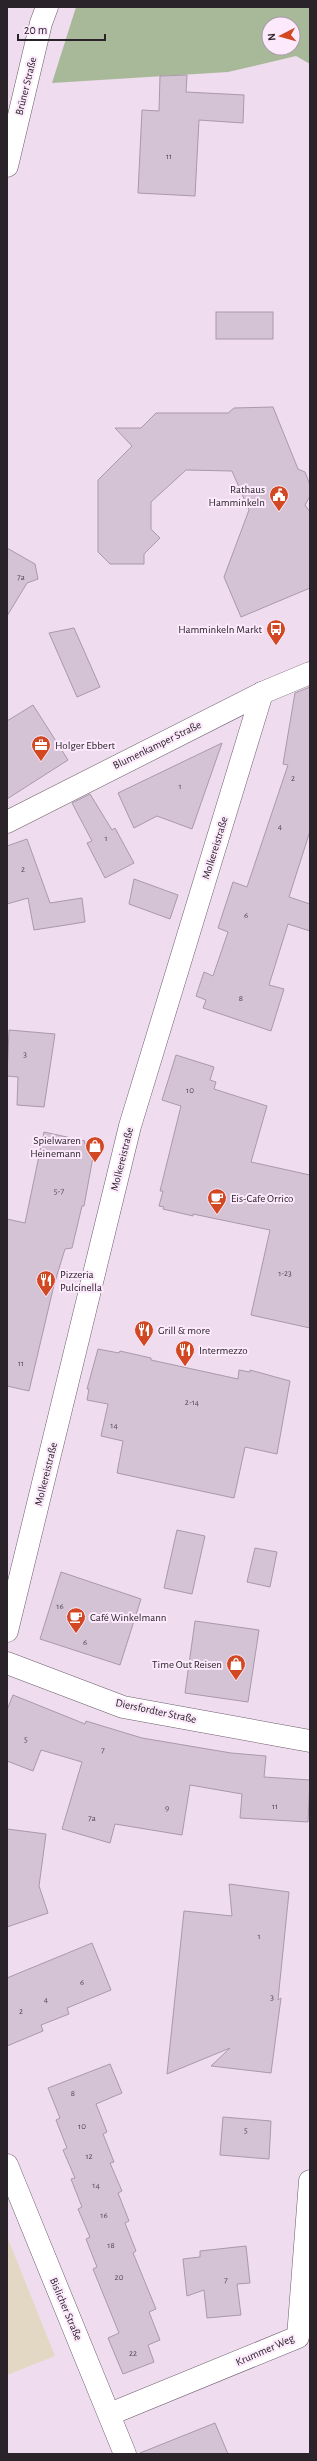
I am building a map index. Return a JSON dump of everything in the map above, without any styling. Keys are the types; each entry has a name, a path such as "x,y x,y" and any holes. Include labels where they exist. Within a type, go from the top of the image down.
{"street":[{"name":"Brüner Straße","path":"7,166 41,23 48,7"},
{"name":"Blumenkamper Straße","path":"7,822 262,693 310,673"},
{"name":"Molkereistraße","path":"7,1631 130,1126 262,693"},
{"name":"Diersfordter Straße","path":"7,1663 124,1706 310,1741"},
{"name":"Bislicher Straße","path":"7,2165 110,2414 125,2454"},
{"name":"Krummer Weg","path":"110,2414 298,2337 310,2181"}],"shaded area":[{"path":"7,2236 55,2356 7,2375"}],"green space":[{"path":"76,7 310,7 310,64 296,56 228,72 52,83"}],"building":[{"path":"187,75 186,92 244,95 243,123 199,120 195,196 138,193 142,110 159,111 160,76"},
{"path":"216,312 273,312 273,339 216,339"},
{"name":"Rathaus Hamminkeln","path":"273,407 298,469 305,472 310,485 310,496 305,505 310,512 310,588 241,617 224,577 249,510 232,471 186,470 151,502 151,529 160,538 144,554 144,564 110,564 98,552 98,480 132,446 115,428 141,428 156,413 228,413 234,408"},
{"path":"7,548 35,564 38,579 27,583 7,616"},
{"path":"74,628 100,687 77,697 49,633"},
{"path":"310,687 310,831 289,897 310,904 310,931 288,924 269,985 284,989 271,1031 203,1008 206,1000 196,996 204,972 213,976 228,932 218,928 233,882 247,887 288,765 283,764 295,693"},
{"path":"33,705 68,760 7,799 7,721"},
{"path":"222,743 192,829 157,816 134,828 118,793"},
{"path":"90,794 112,830 115,828 134,863 105,878 87,843 92,841 72,803"},
{"path":"27,839 50,903 82,898 85,922 34,930 28,898 7,904 7,846"},
{"path":"134,879 178,895 170,919 129,904"},
{"path":"9,1030 55,1034 44,1107 17,1105 18,1077 7,1076"},
{"path":"176,1055 214,1067 210,1080 216,1082 214,1089 267,1106 251,1162 310,1175 310,1328 251,1315 270,1230 193,1214 193,1216 163,1209 164,1207 159,1206 163,1191 160,1191 181,1106 162,1100"},
{"path":"44,1132 85,1141 84,1143 95,1146 84,1206 82,1206 72,1248 65,1249 54,1285 29,1391 7,1386 7,1219 25,1223"},
{"path":"98,1349 119,1353 120,1351 151,1358 151,1360 238,1379 239,1370 250,1372 250,1370 290,1381 277,1454 245,1447 234,1498 117,1473 123,1441 101,1436 108,1404 87,1400 89,1389 87,1389"},
{"path":"177,1530 205,1536 192,1594 164,1588"},
{"path":"255,1548 277,1552 270,1587 247,1582"},
{"path":"61,1572 141,1599 120,1665 40,1639"},
{"path":"195,1621 259,1630 248,1702 185,1693"},
{"path":"13,1695 85,1724 86,1721 142,1738 231,1753 266,1756 264,1777 310,1780 308,1822 240,1818 242,1794 190,1785 182,1835 115,1824 110,1843 62,1829 82,1762 41,1750 33,1771 7,1761 7,1710"},
{"path":"7,1829 46,1834 39,1886 48,1913 7,1927"},
{"path":"229,1884 289,1892 278,2000 281,1998 271,2073 211,2066 230,2048 167,2074 184,1911 232,1916"},
{"path":"92,1943 111,1990 67,2008 69,2014 41,2025 43,2031 7,2046 7,1978"},
{"path":"110,2064 122,2093 96,2104 107,2132 103,2134 114,2162 110,2163 122,2191 118,2193 129,2221 125,2223 136,2251 133,2253 156,2309 149,2312 160,2340 148,2345 154,2362 123,2374 108,2338 119,2333 93,2269 97,2267 86,2239 90,2237 78,2209 82,2207 71,2179 75,2178 63,2150 67,2148 56,2120 60,2118 48,2088"},
{"path":"223,2117 271,2121 269,2159 220,2155"},
{"path":"246,2246 250,2283 237,2284 241,2315 207,2318 204,2290 187,2296 183,2259 200,2257 200,2251"},
{"path":"215,2423 228,2454 140,2454 140,2453"}],"place":[{"name":"Rathaus Hamminkeln","path":"279,512"},
{"name":"Hamminkeln Markt","path":"276,646"},
{"name":"Holger Ebbert","path":"41,762"},
{"name":"Spielwaren Heinemann","path":"95,1163"},
{"name":"Eis-Cafe Orrico","path":"217,1215"},
{"name":"Pizzeria Pulcinella","path":"46,1297"},
{"name":"Grill & more","path":"144,1347"},
{"name":"Intermezzo","path":"185,1367"},
{"name":"Café Winkelmann","path":"76,1634"},
{"name":"Time Out Reisen","path":"236,1681"}]}
